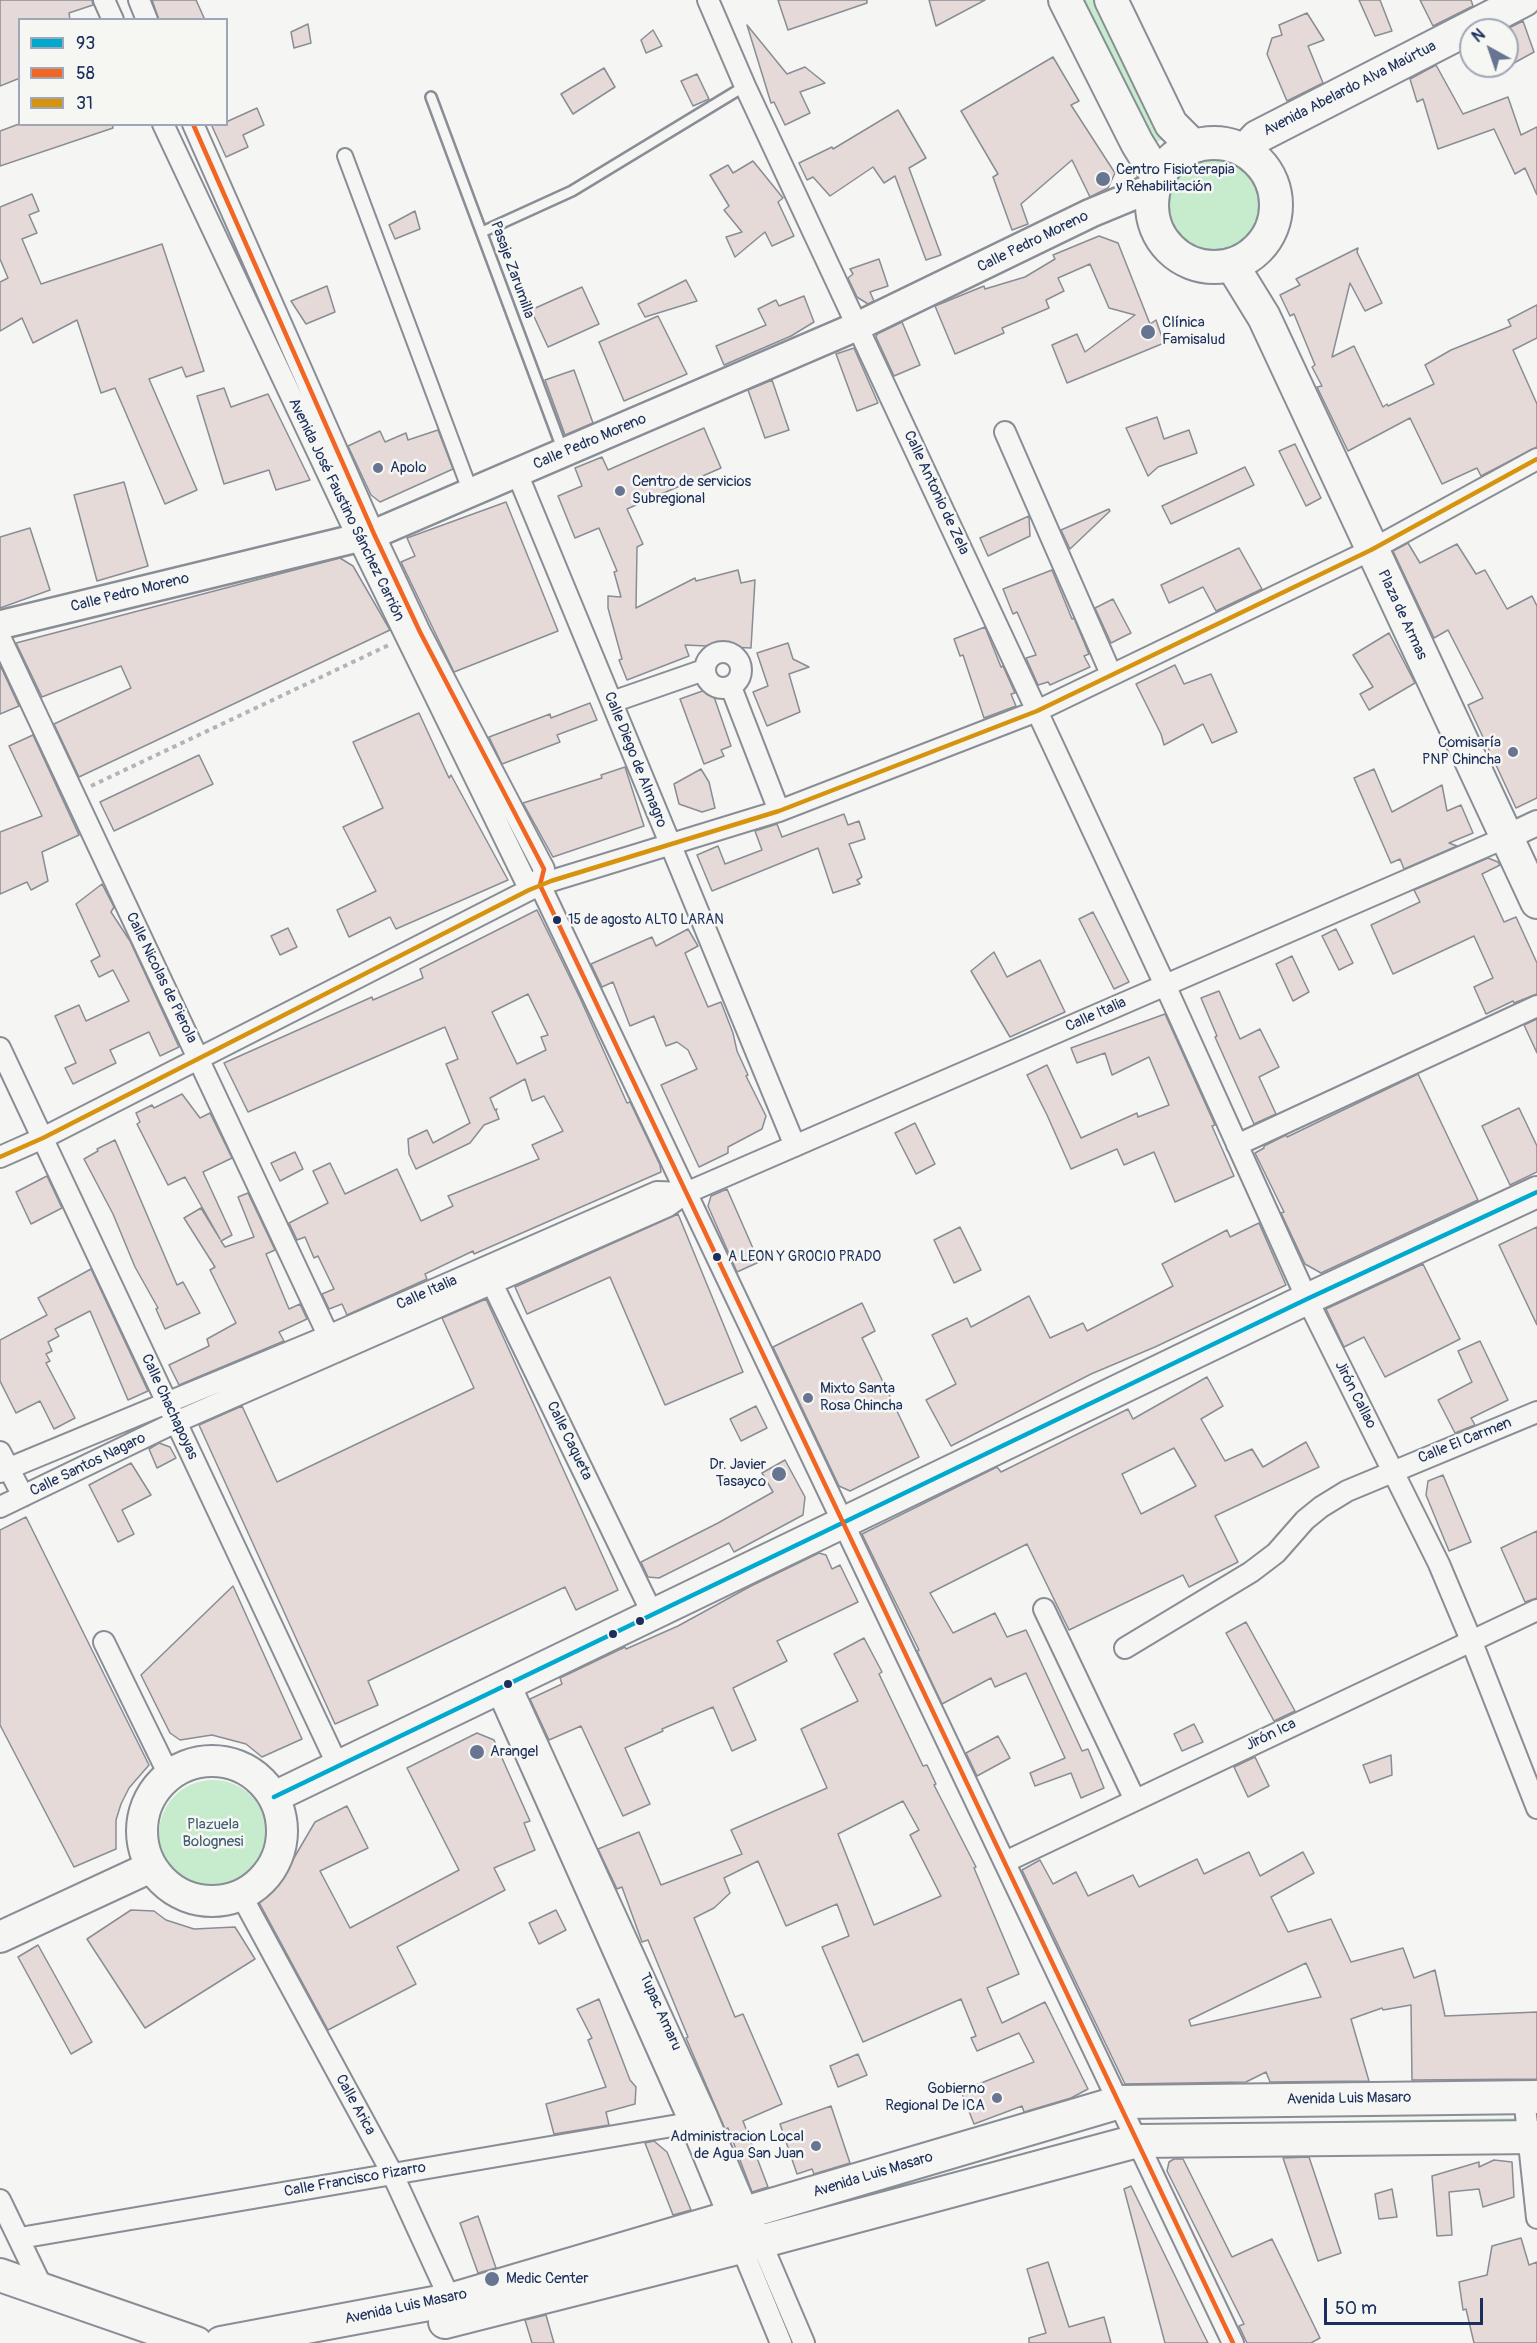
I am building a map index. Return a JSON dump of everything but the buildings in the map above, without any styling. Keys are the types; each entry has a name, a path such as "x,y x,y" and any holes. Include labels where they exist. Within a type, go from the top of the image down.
{"highway":[{"path":"1065,0 1156,182"},
{"path":"1111,0 1171,124 1192,146"},
{"name":"Avenida Abelardo Alva Maúrtua","path":"1245,150 1257,137 1524,0"},
{"path":"1210,142 1228,144 1245,150 1261,163 1272,181 1276,201 1274,222 1265,240 1251,255 1232,265 1213,267 1194,264 1177,256 1163,242 1154,225 1151,206 1156,182 1167,164 1178,153 1192,146 1210,142"},
{"name":"Plaza de Armas","path":"1232,265 1264,317 1537,902"},
{"name":"Avenida Luis Masaro","path":"221,2343 455,2310 738,2216 1120,2102 1531,2097"},
{"name":"Avenida Luis Masaro","path":"323,2343 455,2310 750,2244 1137,2141 1533,2137"},
{"path":"0,2275 196,2343"}],"main road":[{"name":"Calle Pedro Moreno","path":"0,625 366,536 858,326 1156,182"},
{"path":"274,1797 1306,1299 1537,1192"},
{"path":"206,1760 226,1761 246,1768 262,1780 274,1797 282,1819 282,1842 274,1864 260,1882 240,1895 221,1901 200,1900 181,1894 164,1883 151,1867 143,1848 141,1828 145,1808 154,1790 169,1775 186,1765 206,1760"},
{"path":"0,1937 151,1867"}],"street":[{"path":"104,0 112,18"},
{"path":"139,0 146,18"},
{"name":"Calle Antonio de Zela","path":"708,0 745,86 1165,985"},
{"name":"Avenida José Faustino Sánchez Carrión","path":"164,126 366,536 420,632 544,869 540,885 1233,2343"},
{"name":"Avenida José Faustino Sánchez Carrión","path":"194,126 407,636 525,880 540,885"},
{"path":"345,156 471,493"},
{"path":"1005,432 1112,674"},
{"path":"0,1157 43,1138 200,1059 540,885 779,811 1037,711 1371,549 1537,459"},
{"name":"Calle Diego de Almagro","path":"517,473 795,1146"},
{"name":"Calle Nicolas de Pierola","path":"0,637 332,1344"},
{"path":"729,652 736,657 741,673 731,687 716,688 705,677 706,662 712,655 729,652"},
{"path":"612,702 704,670"},
{"path":"731,687 779,811"},
{"path":"1507,837 1537,823"},
{"name":"Calle Italia","path":"176,1422 332,1344 488,1275 668,1206 686,1193 1507,837"},
{"name":"Jirón Callao","path":"1165,985 1306,1299 1439,1564 1537,1803"},
{"path":"1237,1145 1537,1006"},
{"name":"Calle Chachapoyas","path":"0,1048 338,1766"},
{"name":"Calle Caqueta","path":"488,1275 653,1615"},
{"name":"Calle Italia","path":"167,1401 332,1344"},
{"name":"Calle Santos Nagaro","path":"3,1464 167,1401"},
{"name":"Calle El Carmen","path":"1125,1648 1251,1572 1276,1553 1289,1536 1321,1507 1347,1491 1537,1412"},
{"name":"Calle Santos Nagaro","path":"0,1507 176,1422"},
{"path":"3,1464 23,1496"},
{"path":"1044,1609 1135,1800"},
{"name":"Jirón Ica","path":"1005,1862 1537,1610"},
{"path":"104,1642 169,1775"},
{"name":"Tupac Amaru","path":"504,1687 698,2120 750,2244 804,2343"},
{"name":"Calle Arica","path":"240,1895 392,2173 455,2310"},
{"path":"1531,2097 1537,2218"},
{"name":"Calle Francisco Pizarro","path":"20,2238 698,2120"},
{"path":"0,2200 43,2289"},
{"name":"Tupac Amaru","path":"750,2244 781,2343"}],"lane":[{"path":"482,232 572,191 745,86"},
{"name":"Pasaje Zarumilla","path":"431,97 564,453"}],"path":[{"path":"74,794 407,636"}],"green space":[{"path":"1075,0 1107,0 1172,136 1146,146"},
{"path":"1214,156 1233,159 1249,170 1260,186 1263,205 1260,224 1249,240 1233,251 1214,254 1195,251 1179,240 1168,224 1165,205 1168,186 1179,170 1195,159"},
{"name":"Plazuela Bolognesi","path":"213,1780 234,1784 251,1796 263,1813 267,1834 263,1855 251,1872 234,1884 213,1888 192,1884 175,1872 163,1855 159,1834 163,1813 175,1796 192,1784"},
{"path":"1520,2118 1520,2132 1151,2140 1142,2124"}],"transit line":[{"name":"58","path":"194,126 374,534 420,632 544,869 540,885 1233,2343"},
{"name":"31","path":"0,1157 43,1138 529,890 551,881 779,811 1037,711 1371,550 1537,459"},
{"name":"93","path":"274,1797 1307,1299 1537,1192"}],"place":[{"name":"Centro Fisioterapia y Rehabilitación","path":"1103,179"},
{"name":"Clínica Famisalud","path":"1148,332"},
{"name":"Apolo","path":"378,468"},
{"name":"Centro de servicios Subregional","path":"620,491"},
{"name":"Comisaría PNP Chincha","path":"1513,752"},
{"name":"15 de agosto ALTO LARAN","path":"557,920"},
{"name":"A LEON Y GROCIO PRADO","path":"717,1257"},
{"name":"Mixto Santa Rosa Chincha","path":"808,1398"},
{"name":"Dr. Javier Tasayco","path":"779,1474"},
{"name":"Arangel","path":"477,1752"},
{"name":"Gobierno Regional De ICA","path":"997,2098"},
{"name":"Administracion Local de Agua San Juan","path":"816,2146"},
{"name":"Medic Center","path":"492,2279"}]}
